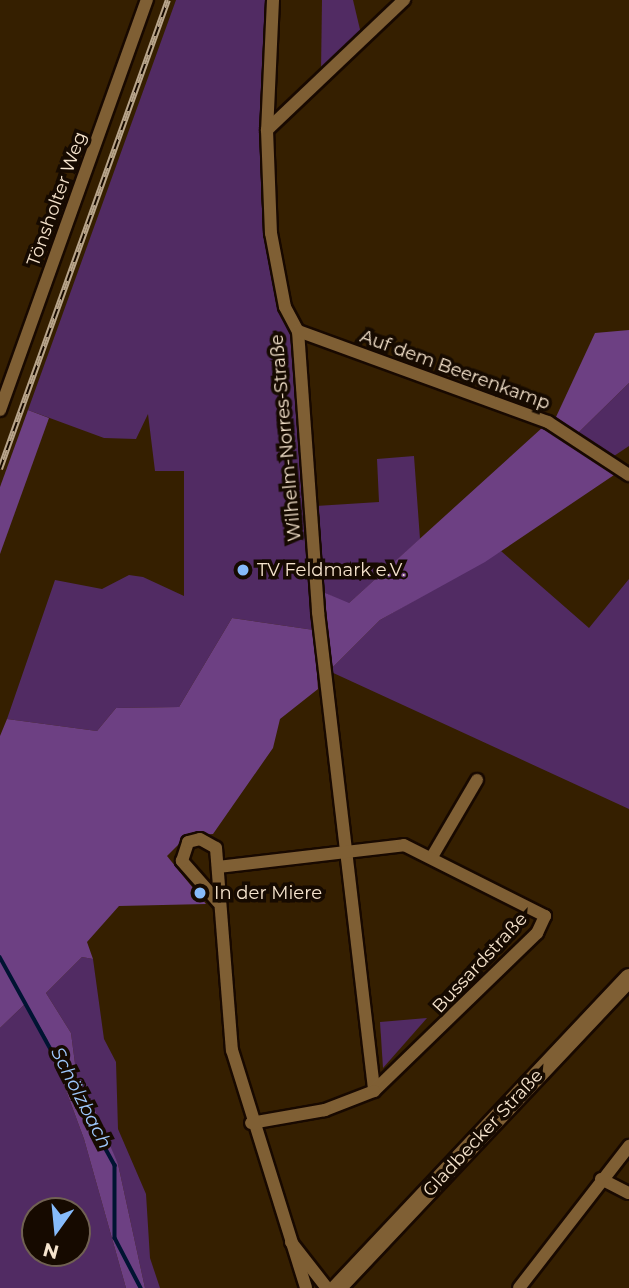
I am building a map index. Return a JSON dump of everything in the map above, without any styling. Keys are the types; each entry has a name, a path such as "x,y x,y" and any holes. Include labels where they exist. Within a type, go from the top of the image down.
{"main road":[{"name":"Gladbecker Straße","path":"337,1288 629,978"}],"street":[{"name":"Tönsholter Weg","path":"0,410 147,0"},
{"name":"Wilhelm-Norres-Straße","path":"273,0 267,130 271,233 285,307 298,331 319,624 343,851"},
{"path":"267,130 404,0"},
{"name":"Auf dem Beerenkamp","path":"298,331 548,422 629,475"},
{"path":"433,855 477,780"},
{"path":"218,902 182,861 188,842 200,839 216,848 218,902 232,1051 251,1124 306,1288"},
{"name":"Bussardstraße","path":"218,867 382,844 433,855 542,909 543,925 374,1091 346,1105 251,1124"},
{"path":"343,851 374,1091"},
{"path":"524,1287 601,1179 629,1146"},
{"path":"601,1179 629,1194"},
{"path":"291,1242 327,1288"}],"shaded area":[{"path":"176,0 269,0 261,194 264,237 292,338 314,630 232,618 179,707 116,708 97,731 7,719 55,580 102,589 129,575 143,577 184,596 184,471 155,471 148,414 136,439 104,438 28,410"},
{"path":"322,0 353,0 362,38 321,72"},
{"path":"629,330 629,383 578,433 556,417 595,333"},
{"path":"629,383 629,446 614,456 578,433"},
{"path":"28,410 49,418 0,554 0,487"},
{"path":"543,427 617,473 485,562 380,620 329,671 323,592 349,603"},
{"path":"414,456 420,539 348,604 323,592 316,506 379,502 377,459"},
{"path":"501,551 589,628 629,579 629,809 329,671 380,620"},
{"path":"232,618 314,630 318,689 280,719 273,748 213,834 187,836 167,856 206,904 119,906 87,942 93,959 82,957 46,993 71,1033 79,1094 91,1101 118,1164 145,1288 126,1288 84,1139 47,1039 26,1003 0,1028 0,736 7,719 97,731 116,708 179,707"},
{"path":"82,957 93,959 104,1039 116,1062 118,1129 146,1194 150,1258 160,1288 145,1288 118,1164 79,1094 71,1033 46,993"},
{"path":"26,1003 47,1039 84,1139 126,1288 0,1288 0,1028"},
{"path":"427,1018 383,1068 380,1022"}],"waterway":[{"name":"Schölzbach","path":"0,957 115,1165 115,1238 141,1288"}],"railway":[{"path":"0,469 168,0"}],"place":[{"name":"TV Feldmark e.V.","path":"243,570"},
{"name":"In der Miere","path":"200,893"}]}
